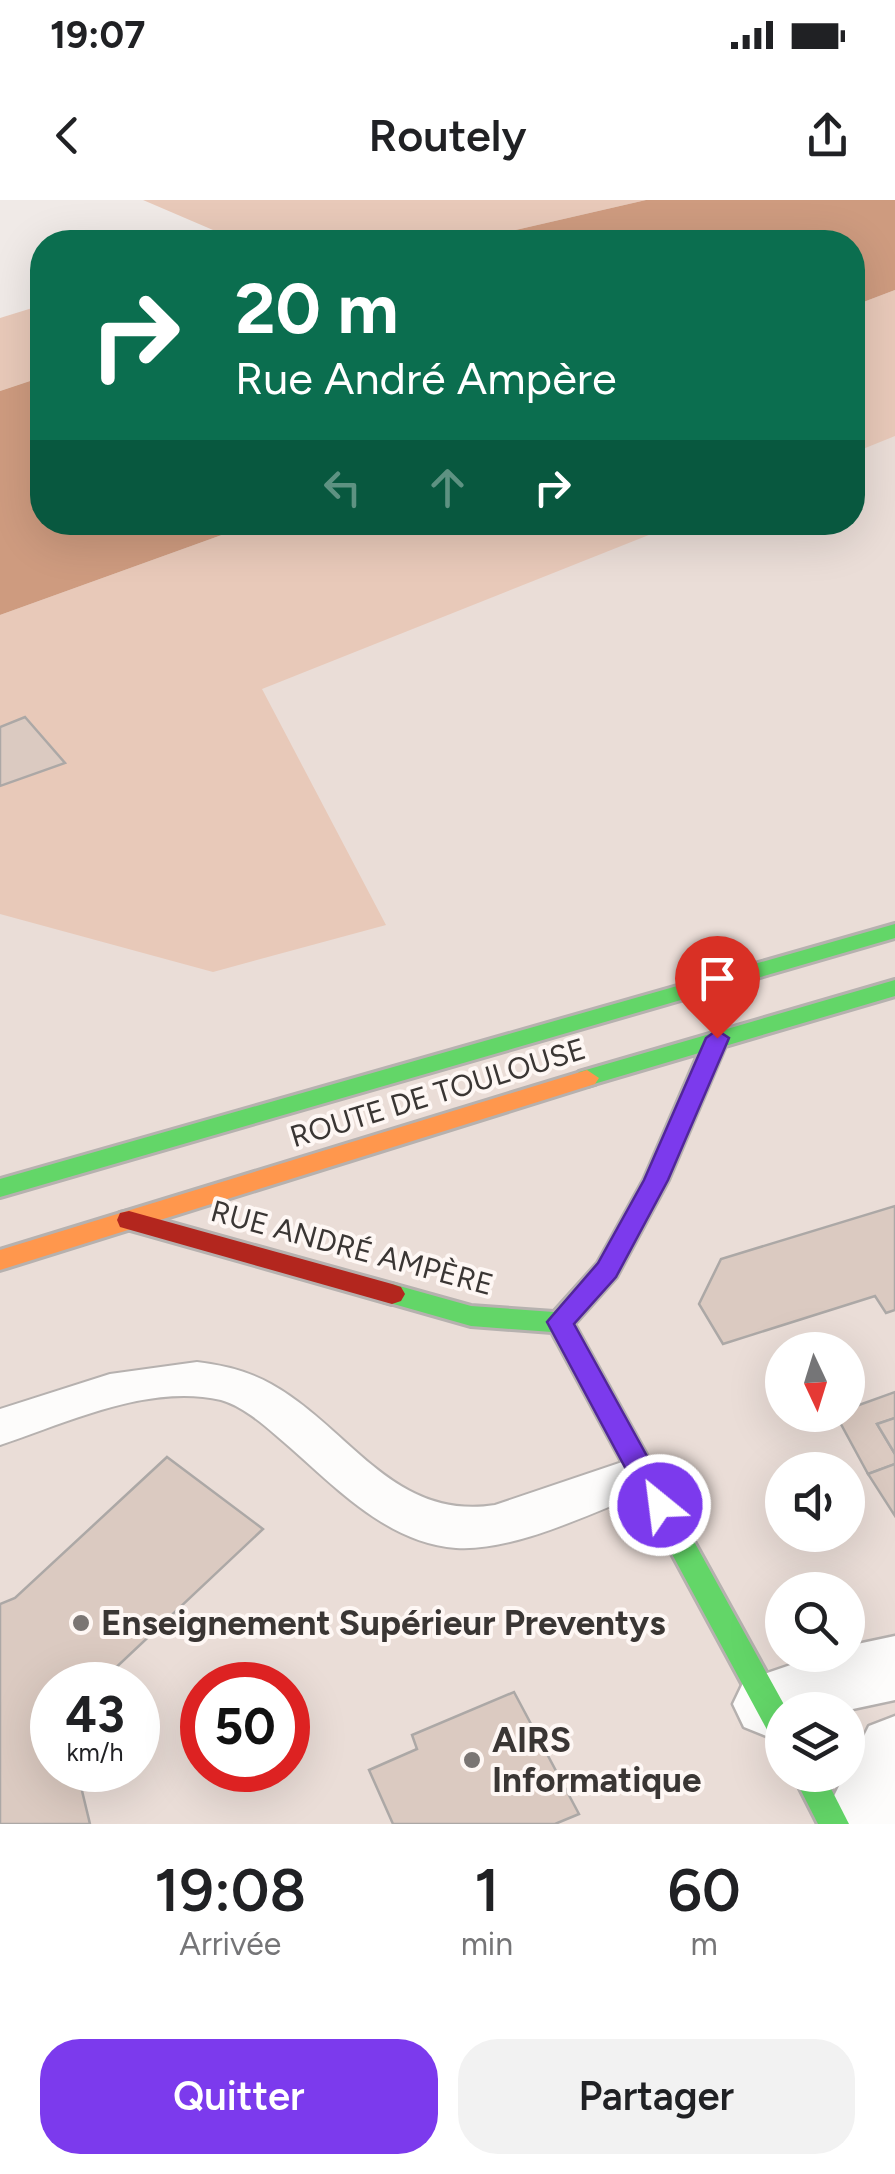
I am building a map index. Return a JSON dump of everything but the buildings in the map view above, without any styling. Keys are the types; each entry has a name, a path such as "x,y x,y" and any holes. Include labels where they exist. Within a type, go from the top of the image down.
{"main road":[{"name":"ROUTE DE TOULOUSE","path":"0,1188 895,931"},
{"name":"ROUTE DE TOULOUSE","path":"0,1260 717,1038 895,988"},
{"path":"717,1038 656,1180 607,1270 560,1322 765,1696"},
{"name":"RUE ANDRÉ AMPÈRE","path":"130,1220 471,1316 560,1322"},
{"path":"817,1792 834,1824"}],"street":[{"path":"824,1692 858,1675 895,1668"},
{"path":"857,1824 895,1750"}],"lane":[{"path":"0,1427 74,1402 140,1387 188,1380 225,1383 268,1406 381,1498 419,1519 455,1529 490,1526 643,1474"}],"shaded area":[{"path":"143,200 646,200 516,230 213,230"},
{"path":"646,200 895,200 895,290 865,301 865,230 516,230"},
{"path":"895,290 895,436 865,448 865,301"},
{"path":"30,309 30,381 0,391 0,318"},
{"path":"895,376 895,1824 0,1824 0,683 432,535 865,535 865,386"},
{"path":"30,381 30,535 222,535 0,615 0,391"},
{"path":"222,535 649,535 262,689 386,925 213,972 0,914 0,615"}],"traffic: fast":[{"path":"0,1188 895,931"},
{"path":"587,1078 895,988"},
{"path":"560,1322 607,1270 656,1180 717,1038"},
{"path":"392,1294 471,1316 560,1322"},
{"path":"560,1322 765,1698"},
{"path":"817,1792 834,1824"}],"traffic: slow":[{"path":"0,1260 587,1078"}],"traffic: jam":[{"path":"129,1220 392,1294"}],"place":[{"name":"Enseignement Supérieur Preventys","path":"81,1623"},
{"name":"AIRS Informatique","path":"472,1760"}],"route":[{"path":"660,1505 560,1322 607,1270 656,1180 717,1038"}]}
